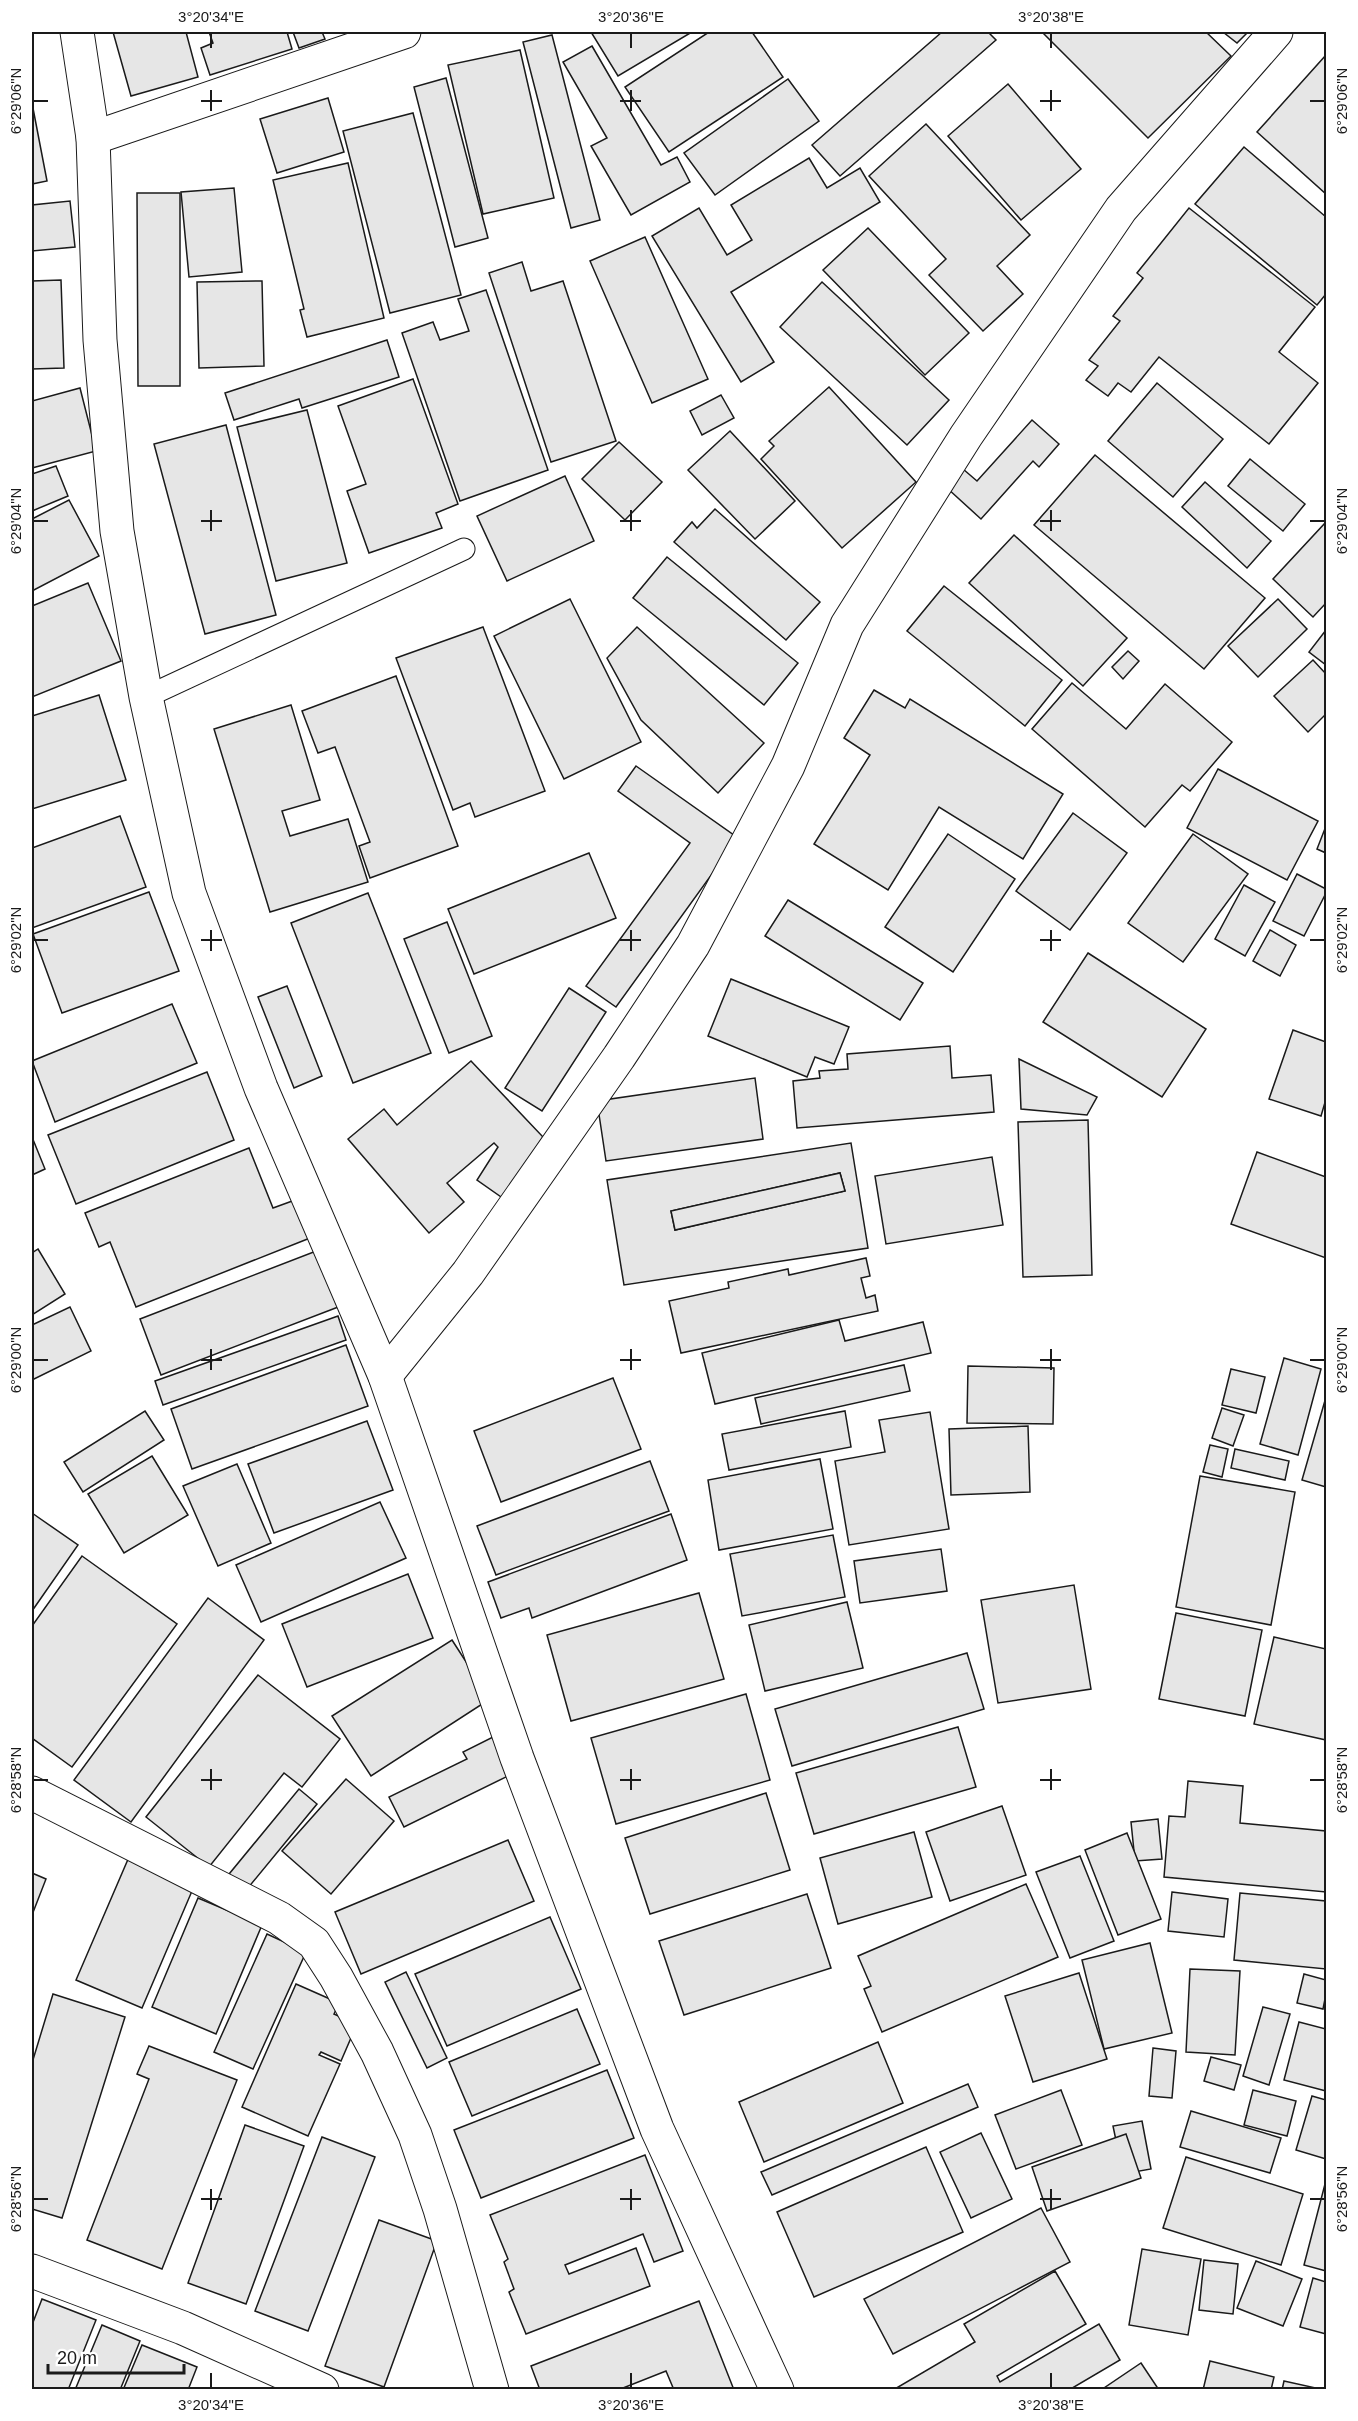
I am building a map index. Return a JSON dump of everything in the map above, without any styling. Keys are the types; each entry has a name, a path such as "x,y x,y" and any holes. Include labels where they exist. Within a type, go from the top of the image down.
{"street":[{"path":"77,32 93,138 100,340 117,531 146,697 189,893 261,1088 385,1376 517,1758 657,2128 777,2390"},
{"path":"93,138 404,32"},
{"path":"385,1376 468,1273 619,1057 693,945 788,766 847,625 966,436 1121,209 1276,32"},
{"path":"32,1794 279,1918 314,1943 336,1977 377,2052 415,2135 440,2209 492,2390"},
{"path":"32,2271 183,2328 322,2390"}],"lane":[{"path":"146,697 464,549"}],"building":[{"path":"113,32 186,32 198,77 131,96"},
{"path":"209,32 287,32 292,49 210,75 201,48 213,43"},
{"path":"293,32 322,32 325,39 299,48"},
{"path":"591,32 692,32 618,76"},
{"path":"709,32 752,32 783,77 669,152 625,87"},
{"path":"942,32 988,32 996,40 840,176 812,145"},
{"path":"1042,32 1206,32 1231,56 1148,138"},
{"path":"1223,32 1248,32 1237,43"},
{"path":"552,35 600,220 571,228 523,42"},
{"path":"592,46 661,165 677,157 690,182 631,215 591,146 607,138 563,62"},
{"path":"520,50 554,198 483,214 448,65"},
{"path":"1326,55 1326,194 1257,132"},
{"path":"446,78 488,238 455,247 414,87"},
{"path":"788,79 819,121 715,195 684,153"},
{"path":"1008,84 1081,169 1021,220 948,136"},
{"path":"328,98 344,152 277,173 260,119"},
{"path":"32,103 47,181 32,184"},
{"path":"413,113 461,295 390,313 343,131"},
{"path":"926,124 1030,235 997,266 1023,294 983,331 929,275 946,259 869,176"},
{"path":"1244,147 1326,217 1326,294 1317,305 1195,204"},
{"path":"809,158 827,188 860,168 880,202 731,292 774,362 741,382 652,236 699,208 727,255 752,240 731,205"},
{"path":"348,163 384,318 307,337 300,310 304,309 273,180"},
{"path":"234,188 242,272 189,277 181,192"},
{"path":"137,193 180,193 180,386 138,386"},
{"path":"70,201 75,247 32,251 32,205"},
{"path":"1189,208 1315,307 1279,352 1318,383 1269,444 1159,357 1131,392 1118,383 1108,396 1086,380 1098,366 1089,360 1120,321 1113,316 1143,278 1137,273"},
{"path":"868,228 969,333 925,375 823,270"},
{"path":"645,237 708,379 652,403 590,261"},
{"path":"522,262 531,291 563,281 616,441 551,462 489,273"},
{"path":"61,280 64,368 32,369 32,281"},
{"path":"262,281 264,366 199,368 197,282"},
{"path":"822,282 949,400 907,445 780,327"},
{"path":"486,290 548,470 460,501 402,333 433,322 440,340 469,331 458,299"},
{"path":"387,340 399,377 302,408 299,399 234,420 225,393"},
{"path":"413,379 458,504 436,513 442,528 369,553 347,491 366,484 338,406"},
{"path":"1157,383 1223,439 1173,497 1108,441"},
{"path":"829,387 916,482 842,548 761,459 774,446 769,441"},
{"path":"80,388 96,451 32,468 32,401"},
{"path":"721,395 734,418 702,435 690,411"},
{"path":"307,410 347,563 276,581 237,427"},
{"path":"1032,420 1059,444 1039,467 1033,461 981,519 947,488 963,469 977,481"},
{"path":"226,425 276,615 205,634 154,444"},
{"path":"730,431 795,501 755,539 688,470"},
{"path":"619,442 662,482 625,520 582,479"},
{"path":"1095,455 1265,598 1204,669 1034,525"},
{"path":"1250,459 1305,504 1283,531 1228,486"},
{"path":"56,466 68,496 32,511 32,474"},
{"path":"565,476 594,541 507,581 477,516"},
{"path":"1205,482 1271,541 1247,568 1182,507"},
{"path":"69,500 99,556 32,591 32,519"},
{"path":"715,509 820,602 786,640 674,542 692,522 697,528"},
{"path":"1326,522 1326,603 1313,617 1273,579"},
{"path":"1014,535 1127,638 1083,686 969,583"},
{"path":"667,557 798,663 764,705 633,598"},
{"path":"88,583 121,661 32,697 32,606"},
{"path":"944,586 1062,680 1025,726 907,631"},
{"path":"570,599 641,742 564,779 494,636"},
{"path":"1278,599 1307,629 1258,677 1228,646"},
{"path":"483,627 545,791 475,817 470,803 453,810 396,658"},
{"path":"637,627 764,743 718,793 641,720 607,658"},
{"path":"1326,630 1326,665 1309,652"},
{"path":"1128,651 1139,661 1123,679 1112,667"},
{"path":"1313,660 1326,674 1326,714 1308,732 1274,696"},
{"path":"396,676 458,846 370,878 359,846 370,842 335,747 318,753 302,711"},
{"path":"1072,683 1126,729 1165,684 1232,742 1190,791 1182,785 1145,827 1032,729"},
{"path":"874,690 905,708 910,699 1063,794 1023,859 939,807 888,890 814,844 870,755 844,738"},
{"path":"99,695 126,780 32,809 32,716"},
{"path":"291,705 320,800 282,811 290,836 348,819 368,882 270,912 214,729"},
{"path":"636,766 738,838 616,1007 586,986 690,843 618,791"},
{"path":"1218,769 1318,821 1287,880 1187,828"},
{"path":"1073,813 1127,853 1070,930 1016,891"},
{"path":"120,816 146,887 32,928 32,848"},
{"path":"1326,826 1326,853 1317,849"},
{"path":"948,834 1015,879 953,972 885,927"},
{"path":"1193,834 1248,874 1183,962 1128,923"},
{"path":"589,853 616,918 474,974 448,909"},
{"path":"1297,874 1326,889 1304,936 1273,921"},
{"path":"1244,885 1275,902 1245,956 1215,939"},
{"path":"149,892 179,971 62,1013 33,934"},
{"path":"368,893 431,1053 353,1083 291,923"},
{"path":"788,900 923,983 900,1020 765,936"},
{"path":"447,922 492,1036 449,1053 404,939"},
{"path":"1270,930 1296,945 1280,976 1253,961"},
{"path":"1088,953 1206,1029 1162,1097 1043,1022"},
{"path":"731,979 849,1027 834,1064 815,1057 807,1077 708,1036"},
{"path":"287,986 322,1076 294,1088 258,997"},
{"path":"569,988 606,1012 542,1111 505,1088"},
{"path":"172,1004 197,1063 55,1122 32,1061"},
{"path":"1293,1030 1326,1042 1326,1099 1321,1116 1269,1099"},
{"path":"950,1046 952,1078 991,1075 994,1112 797,1128 793,1081 820,1078 819,1071 848,1069 847,1054"},
{"path":"1019,1059 1097,1097 1087,1115 1021,1109"},
{"path":"471,1061 543,1137 504,1199 477,1180 498,1147 494,1143 447,1183 464,1202 429,1233 348,1139 384,1109 397,1125"},
{"path":"207,1072 234,1140 76,1204 48,1135"},
{"path":"755,1078 763,1139 606,1161 597,1101"},
{"path":"1088,1120 1092,1275 1023,1277 1018,1122"},
{"path":"32,1137 45,1169 32,1175"},
{"path":"851,1143 868,1248 624,1285 607,1180","holes":["840,1173 845,1191 675,1230 671,1211"]},
{"path":"249,1148 273,1208 295,1200 310,1238 136,1307 110,1242 99,1247 85,1213"},
{"path":"1257,1152 1326,1177 1326,1258 1231,1224"},
{"path":"992,1157 1003,1225 886,1244 875,1176"},
{"path":"840,1173 845,1191 675,1230 671,1211"},
{"path":"324,1248 346,1304 161,1375 140,1319"},
{"path":"38,1249 65,1294 32,1315 32,1253"},
{"path":"866,1258 870,1276 861,1278 866,1298 875,1295 878,1311 681,1353 669,1301 729,1288 728,1282 788,1269 789,1275"},
{"path":"70,1307 91,1351 32,1380 32,1325"},
{"path":"338,1316 346,1340 163,1405 155,1381"},
{"path":"839,1320 845,1341 923,1322 931,1353 715,1404 702,1353"},
{"path":"346,1345 368,1406 192,1469 171,1409"},
{"path":"1284,1358 1321,1369 1298,1455 1260,1444"},
{"path":"904,1365 910,1391 761,1424 755,1398"},
{"path":"968,1366 1054,1368 1053,1424 967,1423"},
{"path":"1231,1369 1265,1377 1256,1413 1222,1405"},
{"path":"613,1378 641,1449 501,1502 474,1431"},
{"path":"1326,1397 1326,1487 1302,1480"},
{"path":"1222,1408 1244,1415 1233,1446 1212,1438"},
{"path":"145,1411 164,1440 83,1492 64,1462"},
{"path":"845,1411 851,1447 729,1470 722,1434"},
{"path":"930,1412 949,1529 849,1545 835,1461 885,1452 879,1420"},
{"path":"367,1421 393,1490 274,1533 248,1464"},
{"path":"1028,1426 1030,1492 951,1495 949,1429"},
{"path":"1210,1445 1228,1449 1222,1477 1203,1472"},
{"path":"1235,1449 1289,1461 1285,1480 1231,1468"},
{"path":"152,1456 188,1515 124,1553 88,1494"},
{"path":"820,1459 833,1529 719,1550 708,1480"},
{"path":"650,1461 669,1511 496,1575 477,1526"},
{"path":"237,1464 271,1543 218,1566 183,1486"},
{"path":"1200,1476 1295,1492 1271,1625 1176,1607"},
{"path":"380,1502 406,1558 261,1622 236,1565"},
{"path":"32,1513 78,1545 32,1611"},
{"path":"671,1514 687,1560 532,1618 529,1608 501,1618 488,1582"},
{"path":"833,1535 845,1597 742,1616 730,1554"},
{"path":"941,1549 947,1591 860,1603 854,1561"},
{"path":"82,1556 177,1624 72,1767 32,1738 32,1626"},
{"path":"408,1574 433,1638 307,1687 282,1624"},
{"path":"1074,1585 1091,1689 998,1703 981,1600"},
{"path":"699,1593 724,1679 571,1721 547,1635"},
{"path":"208,1598 264,1640 131,1822 74,1780"},
{"path":"847,1602 863,1668 765,1691 749,1625"},
{"path":"1176,1613 1262,1630 1245,1716 1159,1699"},
{"path":"1274,1637 1326,1649 1326,1740 1254,1724"},
{"path":"452,1640 490,1699 371,1776 332,1716"},
{"path":"967,1653 984,1709 792,1766 775,1709"},
{"path":"258,1675 340,1739 302,1787 284,1773 209,1867 146,1817"},
{"path":"746,1694 770,1780 616,1824 591,1738"},
{"path":"958,1727 976,1787 814,1834 796,1773"},
{"path":"495,1736 514,1773 404,1827 389,1797 467,1759 463,1752"},
{"path":"346,1779 394,1821 331,1894 282,1851"},
{"path":"1188,1781 1243,1786 1240,1823 1326,1831 1326,1892 1164,1877 1169,1816 1185,1817"},
{"path":"299,1789 317,1804 243,1894 225,1879"},
{"path":"766,1793 790,1870 650,1914 625,1838"},
{"path":"1002,1806 1026,1875 950,1901 926,1832"},
{"path":"1158,1819 1162,1859 1135,1861 1131,1822"},
{"path":"914,1832 932,1897 838,1924 820,1858"},
{"path":"1127,1833 1161,1919 1118,1935 1085,1850"},
{"path":"508,1840 534,1901 361,1974 335,1912"},
{"path":"1080,1856 1114,1941 1070,1958 1036,1872"},
{"path":"129,1857 195,1884 142,2008 76,1980"},
{"path":"32,1873 46,1879 32,1915"},
{"path":"1026,1884 1058,1957 882,2032 864,1989 871,1986 858,1956"},
{"path":"1172,1892 1228,1899 1224,1937 1168,1931"},
{"path":"1240,1893 1326,1901 1326,1969 1234,1960"},
{"path":"807,1894 831,1968 684,2015 659,1941"},
{"path":"198,1898 262,1925 216,2034 152,2007"},
{"path":"550,1917 581,1989 447,2046 415,1974"},
{"path":"267,1934 306,1952 253,2069 214,2052"},
{"path":"1150,1943 1172,2033 1104,2049 1082,1960"},
{"path":"1190,1969 1240,1971 1235,2055 1186,2052"},
{"path":"406,1972 447,2058 427,2068 385,1982"},
{"path":"1079,1973 1107,2059 1033,2082 1005,1996"},
{"path":"1304,1974 1326,1980 1323,2009 1297,2003"},
{"path":"296,1984 339,2003 334,2014 357,2024 341,2061 321,2052 319,2055 340,2064 308,2136 242,2107"},
{"path":"53,1994 125,2017 62,2218 32,2209 32,2063"},
{"path":"1263,2007 1290,2014 1269,2085 1243,2076"},
{"path":"577,2009 600,2064 472,2116 449,2062"},
{"path":"1299,2022 1326,2029 1326,2091 1284,2080"},
{"path":"878,2042 903,2103 764,2162 739,2102"},
{"path":"149,2046 237,2080 162,2269 87,2240 149,2079 137,2074"},
{"path":"1153,2048 1176,2051 1172,2098 1149,2096"},
{"path":"1211,2057 1241,2065 1234,2090 1204,2081"},
{"path":"607,2070 634,2138 481,2198 454,2130"},
{"path":"968,2084 978,2107 772,2195 761,2172"},
{"path":"1061,2090 1082,2145 1016,2169 995,2115"},
{"path":"1253,2090 1296,2101 1287,2136 1244,2125"},
{"path":"1312,2096 1326,2100 1326,2159 1296,2150"},
{"path":"1191,2111 1281,2138 1270,2173 1180,2147"},
{"path":"1142,2121 1151,2169 1123,2174 1113,2126"},
{"path":"245,2125 304,2146 246,2304 188,2283"},
{"path":"981,2133 1012,2199 971,2218 940,2152"},
{"path":"1126,2134 1141,2178 1047,2211 1032,2167"},
{"path":"322,2137 375,2157 308,2331 255,2311"},
{"path":"926,2147 963,2232 814,2297 777,2212"},
{"path":"645,2155 683,2251 654,2262 643,2234 565,2265 569,2274 636,2248 650,2286 526,2334 509,2292 514,2289 504,2262 508,2259 490,2215"},
{"path":"1186,2157 1303,2194 1281,2265 1163,2228"},
{"path":"1326,2184 1326,2271 1304,2265"},
{"path":"1041,2208 1070,2262 893,2354 864,2299"},
{"path":"379,2220 437,2241 384,2387 325,2366"},
{"path":"1142,2249 1201,2259 1188,2335 1129,2325"},
{"path":"1204,2260 1238,2264 1233,2314 1199,2310"},
{"path":"1256,2261 1302,2279 1283,2326 1237,2308"},
{"path":"1055,2271 1086,2324 997,2376 1000,2382 1099,2324 1120,2360 1069,2390 893,2390 975,2342 964,2324"},
{"path":"1313,2278 1326,2282 1326,2334 1300,2327"},
{"path":"42,2299 96,2320 68,2390 32,2390 32,2325"},
{"path":"699,2301 734,2390 674,2390 666,2371 618,2390 540,2390 531,2366"},
{"path":"102,2325 140,2341 120,2390 75,2390"},
{"path":"142,2345 197,2367 188,2390 123,2390"},
{"path":"1210,2361 1274,2377 1271,2390 1203,2390"},
{"path":"1141,2363 1159,2390 1101,2390"},
{"path":"1284,2381 1316,2388 1316,2390 1282,2390"}]}
